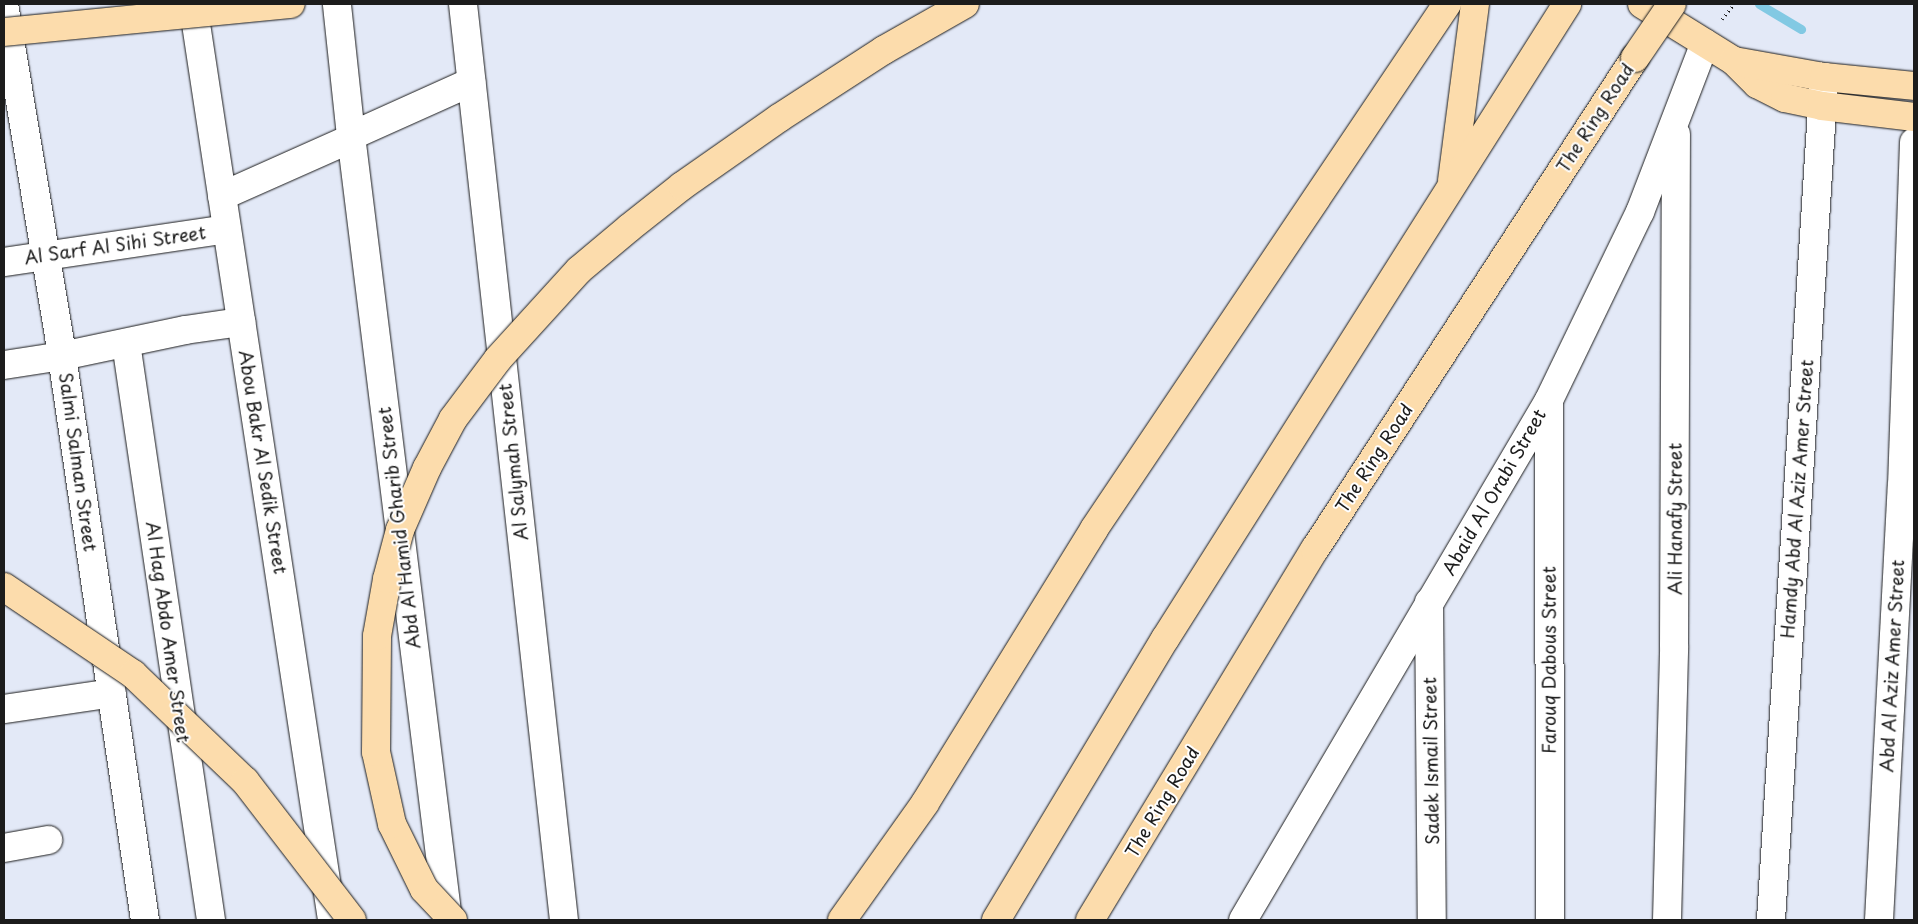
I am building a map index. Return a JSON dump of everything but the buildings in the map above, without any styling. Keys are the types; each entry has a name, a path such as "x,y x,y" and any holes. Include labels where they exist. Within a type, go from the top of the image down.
{"main road":[{"path":"4,32 291,4"},
{"path":"453,920 424,889 392,824 376,752 376,636 387,579 400,530 427,468 453,419 498,359 579,270 628,228 682,186 779,118 884,50 965,4"},
{"path":"842,920 925,803 1094,529 1447,4"},
{"path":"1451,189 1475,4"},
{"path":"1642,4 1734,61 1757,84 1778,94 1822,106 1914,118"},
{"name":"The Ring Road","path":"1090,920 1315,549 1672,4"},
{"path":"996,920 1165,639 1566,5"},
{"path":"1734,61 1824,77 1914,86"},
{"path":"4,587 133,674 245,781 352,920"}],"street":[{"name":"Salmi Salman Street","path":"4,4 62,356 145,920"},
{"name":"Abou Bakr Al Sedik Street","path":"193,4 332,920"},
{"name":"Abd Al Hamid Gharib Street","path":"337,4 351,136 448,920"},
{"name":"Al Salymah Street","path":"463,4 564,920"},
{"name":"Abaid Al Orabi Street","path":"1243,920 1548,400 1640,212 1705,43"},
{"name":"Hamdy Abd Al Aziz Amer Street","path":"1772,920 1824,77"},
{"path":"222,196 472,82"},
{"name":"Ali Hanafy Street","path":"1667,920 1674,636 1676,118"},
{"name":"Abd Al Aziz Amer Street","path":"1879,920 1902,486 1914,157"},
{"name":"Al Sarf Al Sihi Street","path":"4,262 227,229"},
{"path":"4,365 242,322"},
{"name":"Al Hag Abdo Amer Street","path":"126,343 211,920"},
{"name":"Farouq Dabous Street","path":"1548,400 1550,920"},
{"name":"Sadek Ismail Street","path":"1429,602 1432,920"},
{"path":"4,708 112,693"},
{"path":"4,848 48,840"}],"waterway":[{"path":"1759,4 1801,29"}]}
